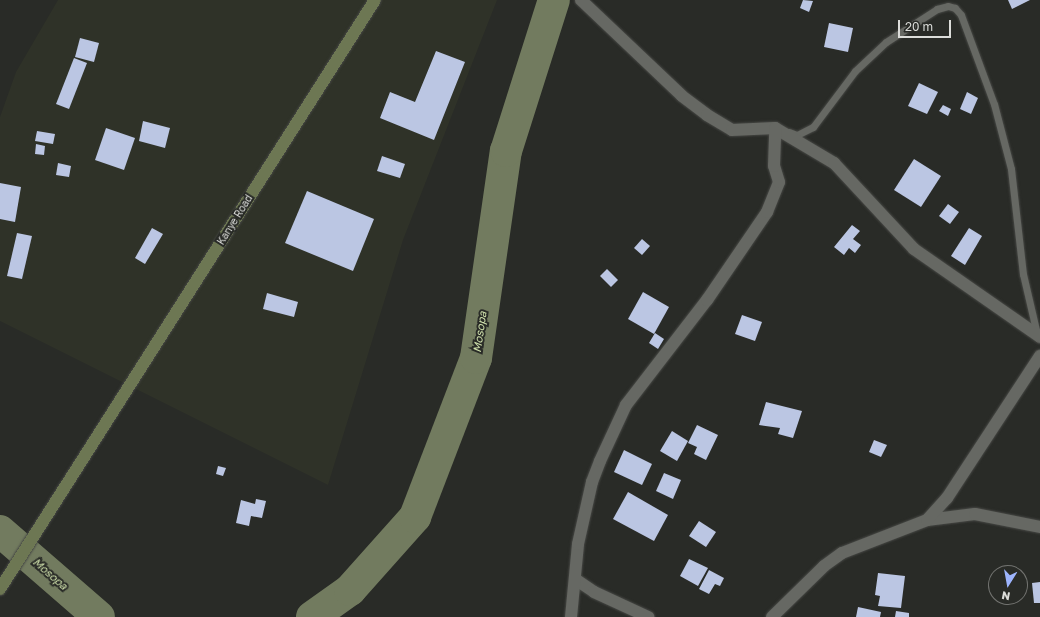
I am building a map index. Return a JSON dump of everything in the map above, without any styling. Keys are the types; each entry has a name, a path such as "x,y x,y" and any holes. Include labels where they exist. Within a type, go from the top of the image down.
{"main road":[{"name":"Kanye Road","path":"0,589 375,0"}],"street":[{"path":"581,0 682,96 707,115 732,130 775,128 834,163 914,249 1039,336"},
{"path":"571,617 578,544 592,482 626,405 707,300 767,212 777,191 779,176 774,166 775,128"},
{"path":"927,520 947,498 1040,356"},
{"path":"772,617 824,566 842,553 927,520 975,514 1003,518 1040,527"},
{"path":"575,580 594,592 648,617"}],"lane":[{"path":"775,128 797,135 813,127 856,71 886,42 937,9 948,6 955,8 961,15 994,104 1011,169 1024,274 1039,336"}],"shaded area":[{"path":"58,0 497,0 403,240 328,485 0,321 0,117 16,72"}],"building":[{"path":"803,0 813,1 809,12 800,8"},
{"path":"1008,0 1030,0 1012,9"},
{"path":"829,23 853,28 848,52 824,47"},
{"path":"80,38 99,43 94,62 75,57"},
{"path":"436,51 465,62 434,140 380,118 390,92 415,102"},
{"path":"74,58 87,63 69,109 56,104"},
{"path":"919,83 938,92 927,114 908,106"},
{"path":"967,92 978,98 971,114 960,109"},
{"path":"943,105 951,109 948,116 939,111"},
{"path":"143,121 170,128 165,148 139,141"},
{"path":"106,128 135,138 124,170 95,160"},
{"path":"37,131 55,134 53,144 35,141"},
{"path":"36,144 45,146 44,155 35,154"},
{"path":"382,156 405,164 400,178 377,171"},
{"path":"914,159 941,176 921,207 894,190"},
{"path":"58,163 71,166 69,177 56,175"},
{"path":"0,183 21,187 15,222 0,219"},
{"path":"307,191 374,219 353,271 285,243"},
{"path":"948,204 959,212 950,224 939,216"},
{"path":"852,225 860,231 853,239 861,245 855,253 849,248 844,255 834,247"},
{"path":"152,228 163,234 145,264 135,258"},
{"path":"969,228 982,236 965,265 951,256"},
{"path":"17,233 32,236 22,279 7,276"},
{"path":"642,239 650,246 642,255 634,248"},
{"path":"607,269 618,280 611,287 600,276"},
{"path":"643,292 669,307 654,334 628,319"},
{"path":"267,293 298,302 294,317 263,309"},
{"path":"742,315 762,322 755,341 735,334"},
{"path":"655,333 664,339 658,349 649,343"},
{"path":"766,402 802,411 793,438 778,434 780,428 759,425"},
{"path":"697,425 718,435 706,460 694,454 697,447 688,443"},
{"path":"672,431 688,441 677,461 660,451"},
{"path":"874,440 887,445 881,457 869,452"},
{"path":"624,450 652,464 642,485 614,472"},
{"path":"218,466 226,468 223,476 216,474"},
{"path":"664,473 681,480 673,499 656,491"},
{"path":"628,492 668,515 654,541 613,519"},
{"path":"256,499 266,501 262,518 251,516 249,526 236,523 241,500 255,504"},
{"path":"699,521 716,532 706,547 689,536"},
{"path":"689,559 708,568 698,586 680,576"},
{"path":"709,570 724,578 720,586 715,584 709,594 699,589"},
{"path":"878,573 905,576 901,608 878,606 880,596 875,595"},
{"path":"1040,582 1040,603 1034,603 1032,583"},
{"path":"858,607 881,612 880,617 856,617"},
{"path":"896,611 909,613 909,617 895,617"}],"waterway":[{"name":"Mosopa","path":"312,617 350,590 415,517 476,358 506,151 554,0"},
{"name":"Mosopa","path":"0,531 99,617"}]}
